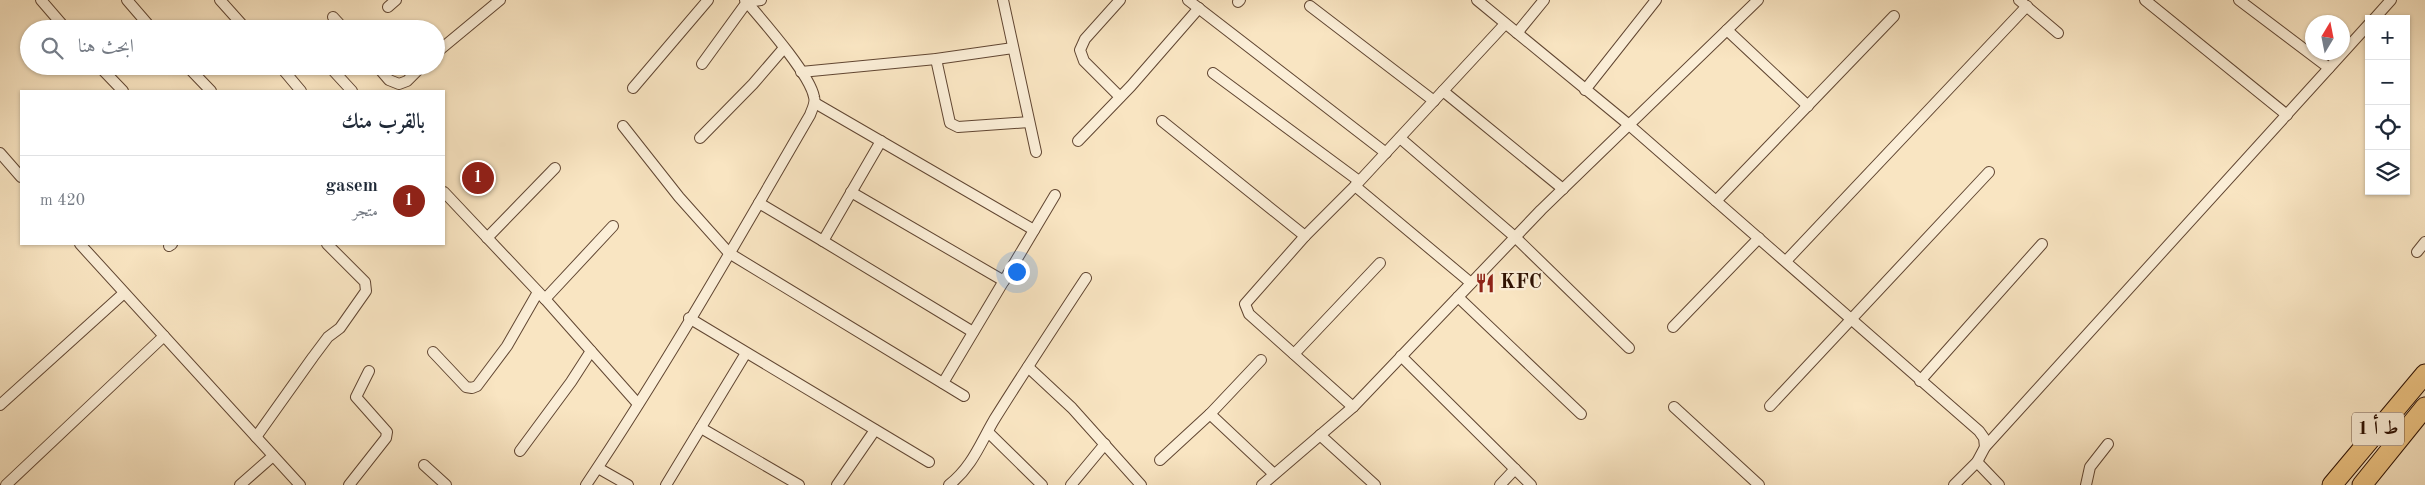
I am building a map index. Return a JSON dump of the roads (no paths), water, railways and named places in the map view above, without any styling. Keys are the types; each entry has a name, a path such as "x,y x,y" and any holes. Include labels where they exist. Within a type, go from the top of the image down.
{"highway":[{"name":"ط أ 1","path":"2332,485 2425,374"},
{"name":"ط أ 1","path":"2362,485 2425,407"}],"street":[{"path":"41,0 58,20"},
{"path":"127,0 144,20"},
{"path":"220,0 238,20"},
{"path":"445,46 500,0"},
{"path":"633,88 708,0"},
{"path":"746,1 761,0"},
{"path":"1003,0 1036,152"},
{"path":"1120,0 1085,39 1080,50 1084,61 1120,97"},
{"path":"1188,0 1386,152"},
{"path":"1477,0 1628,124 1786,261 1850,320 1978,431 1984,438 1985,448"},
{"path":"1516,33 1544,0"},
{"path":"1585,90 1656,0"},
{"path":"1262,485 1353,407 1515,237 1628,124 1677,81 1758,0"},
{"path":"2145,0 2287,115"},
{"path":"2239,0 2329,68"},
{"path":"2378,15 2391,0"},
{"path":"586,485 638,404 759,203 810,115 815,103 814,96 801,72 746,1"},
{"path":"702,64 746,1"},
{"path":"1786,261 2023,3 2058,33"},
{"path":"1310,6 1434,102"},
{"path":"1078,141 1199,8"},
{"path":"1716,201 1894,16"},
{"path":"333,17 336,20"},
{"path":"1353,407 1249,314 1245,304 1305,236 1434,102 1505,24"},
{"path":"1954,485 1977,462 1985,448 2365,28"},
{"path":"1728,30 1808,106"},
{"path":"700,138 753,84 784,48"},
{"path":"801,72 936,59 1013,48"},
{"path":"936,59 950,123 958,127 1029,122"},
{"path":"1212,74 1357,183 1471,283"},
{"path":"107,75 121,90"},
{"path":"196,75 210,90"},
{"path":"288,75 300,90"},
{"path":"337,75 351,90"},
{"path":"384,75 389,80 399,84 407,81 413,75"},
{"path":"1443,91 1563,189"},
{"path":"815,103 1034,230"},
{"path":"1162,121 1305,236"},
{"path":"623,126 679,197 729,253 964,396"},
{"path":"1400,138 1515,237 1629,348"},
{"path":"823,241 881,141"},
{"path":"0,153 20,176"},
{"path":"488,238 555,168"},
{"path":"1770,406 1989,172"},
{"path":"852,192 1004,281"},
{"path":"445,193 542,296 638,404"},
{"path":"943,383 1055,195"},
{"path":"759,203 973,332"},
{"path":"433,352 466,387 472,388 477,386 542,296 613,226"},
{"path":"1673,327 1759,238"},
{"path":"2417,252 2425,242"},
{"path":"1920,381 2042,244"},
{"path":"84,245 124,293 300,485"},
{"path":"256,437 328,337 340,328 366,291 365,282 328,245"},
{"path":"1294,354 1380,263"},
{"path":"949,485 961,476 972,462 1028,367 1086,278"},
{"path":"0,405 124,293"},
{"path":"1458,297 1581,414"},
{"path":"689,318 929,462"},
{"path":"6,485 164,336"},
{"path":"520,451 571,382 591,351"},
{"path":"666,485 746,353"},
{"path":"1401,356 1531,485"},
{"path":"1160,460 1210,414 1261,360"},
{"path":"1028,367 1072,408 1140,485"},
{"path":"350,485 386,438 387,432 356,397 369,371"},
{"path":"1674,407 1759,485"},
{"path":"1210,414 1274,474"},
{"path":"701,428 799,485"},
{"path":"837,485 875,430"},
{"path":"988,432 1038,484"},
{"path":"1320,435 1375,485"},
{"path":"1071,485 1105,444"},
{"path":"2086,485 2090,467 2108,444"},
{"path":"240,485 273,456"},
{"path":"1977,462 1999,485"},
{"path":"424,465 446,485"},
{"path":"598,468 628,485"},
{"path":"1500,485 1515,469"}],"place":[{"name":"gasem","path":"478,178"},
{"name":"KFC","path":"1485,283"}]}
